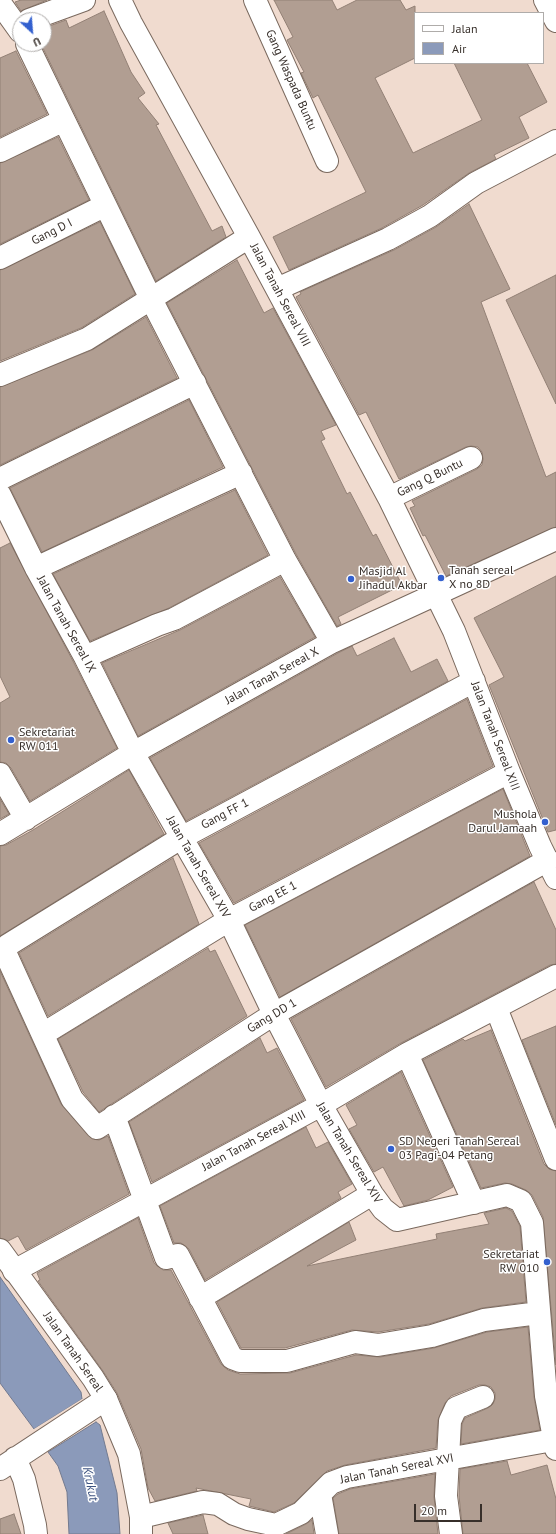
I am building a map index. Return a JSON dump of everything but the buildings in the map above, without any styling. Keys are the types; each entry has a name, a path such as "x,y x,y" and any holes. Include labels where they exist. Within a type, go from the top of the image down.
{"street":[{"path":"52,12 84,0"},
{"name":"Jalan Tanah Sereal VIII","path":"120,0 131,23 249,237 389,498 436,594"},
{"name":"Gang Waspada Buntu","path":"255,0 326,161"},
{"path":"545,0 556,21"},
{"path":"0,3 12,19"},
{"path":"31,52 104,206 151,299 285,560 332,642"},
{"path":"0,151 64,120"},
{"path":"277,289 388,239 430,216 476,183 556,141"},
{"name":"Gang D I","path":"0,258 104,206"},
{"path":"0,375 88,339 249,237"},
{"path":"0,479 195,383"},
{"name":"Gang Q Buntu","path":"389,498 471,458"},
{"path":"36,568 241,473"},
{"name":"Jalan Tanah Sereal IX","path":"0,495 36,568 85,657 133,754"},
{"name":"Jalan Tanah Sereal X","path":"0,834 133,754 332,642 556,540"},
{"path":"85,657 174,619 285,560"},
{"name":"Jalan Tanah Sereal XIII","path":"436,594 454,631 508,772 552,869"},
{"name":"Gang FF 1","path":"44,1034 3,949 181,838 474,681"},
{"name":"Jalan Tanah Sereal XIV","path":"133,754 229,920 274,1014 321,1105 372,1194 383,1209 396,1220 507,1195 521,1200 532,1223 539,1313 551,1395 555,1445"},
{"name":"Gang EE 1","path":"44,1034 229,920 508,772"},
{"path":"0,774 26,819"},
{"name":"Gang DD 1","path":"44,1034 72,1099 94,1126 98,1127 274,1014 552,869"},
{"name":"Jalan Tanah Sereal XIII","path":"14,1271 321,1105 407,1054 556,976"},
{"path":"496,1008 556,1159"},
{"path":"407,1054 474,1203"},
{"path":"114,1116 166,1258 178,1255 232,1358 240,1361 287,1361 355,1342 378,1345 417,1339 432,1336 484,1320 539,1313"},
{"path":"200,1298 372,1194"},
{"name":"Jalan Tanah Sereal","path":"0,1250 93,1378 97,1404 129,1454 141,1525"},
{"path":"451,1534 446,1496 450,1421 456,1408 483,1397"},
{"path":"36,1534 24,1479 8,1464 97,1404"},
{"name":"Jalan Tanah Sereal XVI","path":"141,1525 203,1502 218,1504 234,1514 248,1519 276,1525 301,1513 331,1483 347,1477 448,1458 555,1445"},
{"path":"320,1494 327,1534"}],"water":[{"path":"0,1277 81,1392 82,1399 34,1429 0,1383"},
{"name":"Krukut","path":"96,1422 100,1425 117,1493 120,1534 69,1534 67,1492 58,1466 48,1452"}],"pier":[{"path":"82,1399 83,1401 35,1431 34,1429"}],"place":[{"name":"Tanah sereal X no 8D","path":"441,578"},
{"name":"Masjid Al Jihadul Akbar","path":"351,579"},
{"name":"Sekretariat RW 011","path":"11,740"},
{"name":"Mushola Darul Jamaah","path":"545,822"},
{"name":"SD Negeri Tanah Sereal 03 Pagi-04 Petang","path":"391,1149"},
{"name":"Sekretariat RW 010","path":"547,1262"}]}
